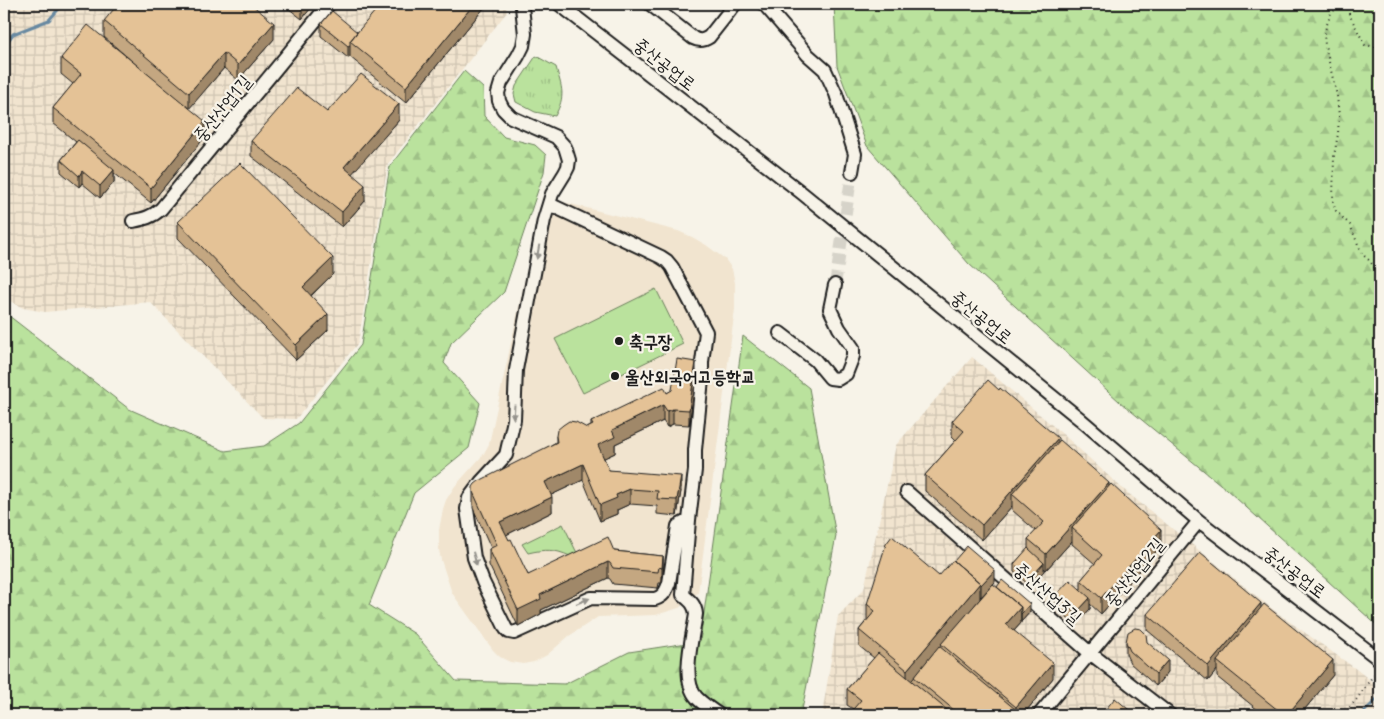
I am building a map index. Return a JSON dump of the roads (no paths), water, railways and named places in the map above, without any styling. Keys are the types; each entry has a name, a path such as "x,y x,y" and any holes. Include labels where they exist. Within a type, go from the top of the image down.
{"street":[{"name":"중산산업1길","path":"133,221 154,216 161,209 329,4"},
{"name":"중산공업로","path":"559,4 802,193 1080,419 1199,521 1380,660"},
{"path":"650,4 698,41 710,37 735,4"},
{"path":"764,4 808,55 825,70 836,94 855,154 852,172"},
{"path":"522,7 525,34 523,46 501,83 498,97 503,109 512,117 553,135 561,142 567,150 569,160 568,167 552,194 544,220 516,370 514,420 506,455 469,498 467,509 474,558 483,582 506,629 514,633 591,598 655,599 661,597 666,592 669,583 678,526 689,520"},
{"path":"549,204 668,261 706,332 683,595 693,604 696,614 689,666 691,688 696,697 719,715"},
{"path":"780,333 814,360 830,378 838,379 846,374 853,356 853,348 839,328 830,309 835,285"},
{"name":"중산산업3길","path":"907,492 1090,653 1170,715"},
{"name":"중산산업2길","path":"1039,715 1199,521"}],"waterway":[{"path":"4,46 13,34 49,20 63,4"},
{"path":"1361,715 1380,696"}],"tunnel":[{"path":"835,285 852,172"}],"place":[{"name":"축구장","path":"619,341"},
{"name":"울산외국어고등학교","path":"615,376"}]}
